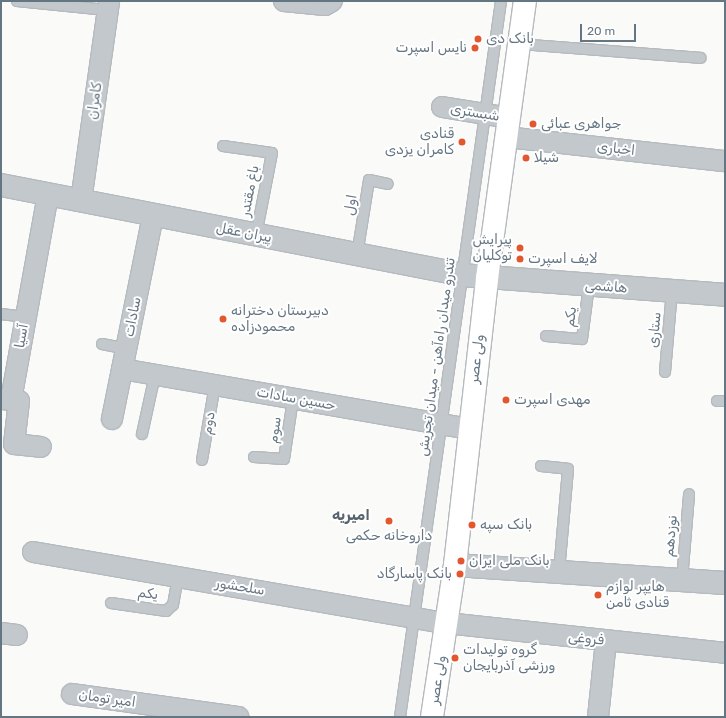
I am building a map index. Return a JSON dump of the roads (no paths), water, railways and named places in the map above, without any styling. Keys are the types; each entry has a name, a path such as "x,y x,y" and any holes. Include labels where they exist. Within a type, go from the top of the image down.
{"main road":[{"name":"ولی عصر","path":"432,717 455,565 487,278 525,1"}],"street":[{"path":"284,1 325,5 332,1"},
{"name":"کامران","path":"80,201 108,6"},
{"name":"شبستری","path":"442,107 485,114 508,128"},
{"name":"اخباری","path":"508,128 725,161"},
{"name":"پیران عقل","path":"1,185 357,255 462,275 487,278"},
{"name":"آسیا","path":"41,448 14,444 19,401 6,400 26,317 48,194"},
{"name":"سادات","path":"112,419 153,215"},
{"name":"هاشمی","path":"487,278 725,295"},
{"name":"حسین سادات","path":"122,369 293,398 442,426 469,429"},
{"name":"سلحشور","path":"33,552 414,616 446,623"},
{"path":"455,565 725,583"},
{"name":"فروغی","path":"446,623 725,653"},
{"path":"598,717 606,641"},
{"name":"امیر تومان","path":"72,694 238,717"}],"lane":[{"path":"17,1 108,6"},
{"name":"تندرو میدان راه‌آهن - میدان تجریش","path":"400,717 501,1"},
{"path":"519,44 700,58"},
{"name":"باغ مقتدر","path":"223,146 272,153 256,235"},
{"name":"اول","path":"357,255 369,180 388,184"},
{"name":"یکم","path":"546,336 582,339 589,286"},
{"name":"ستاری","path":"665,372 672,291"},
{"path":"1,314 26,317"},
{"path":"102,344 126,349"},
{"path":"142,434 155,375"},
{"name":"دوم","path":"202,460 216,385"},
{"name":"سوم","path":"254,457 284,459 293,398"},
{"path":"541,466 568,470 559,572"},
{"name":"نوزدهم","path":"682,580 689,494"},
{"name":"یکم","path":"111,603 166,611 173,604 178,577"}],"place":[{"name":"بانک دی","path":"478,39"},
{"name":"نایس اسپرت","path":"475,48"},
{"name":"جواهری عبائی","path":"533,124"},
{"name":"قنادی کامران یزدی","path":"462,142"},
{"name":"شیلا","path":"526,158"},
{"name":"پیرایش توکلیان","path":"520,248"},
{"name":"لایف اسپرت","path":"520,259"},
{"name":"دبیرستان دخترانه محمودزاده","path":"223,319"},
{"name":"مهدی اسپرت","path":"506,400"},
{"name":"داروخانه حکمی","path":"389,521"},
{"name":"بانک سپه","path":"472,525"},
{"name":"بانک ملی ایران","path":"461,561"},
{"name":"بانک پاسارگاد","path":"460,574"},
{"name":"هایپر لوازم قنادی ثامن","path":"598,595"},
{"name":"گروه تولیدات ورزشی آذربایجان","path":"455,658"}],"district":[{"name":"امیریه","path":"351,516"}]}
